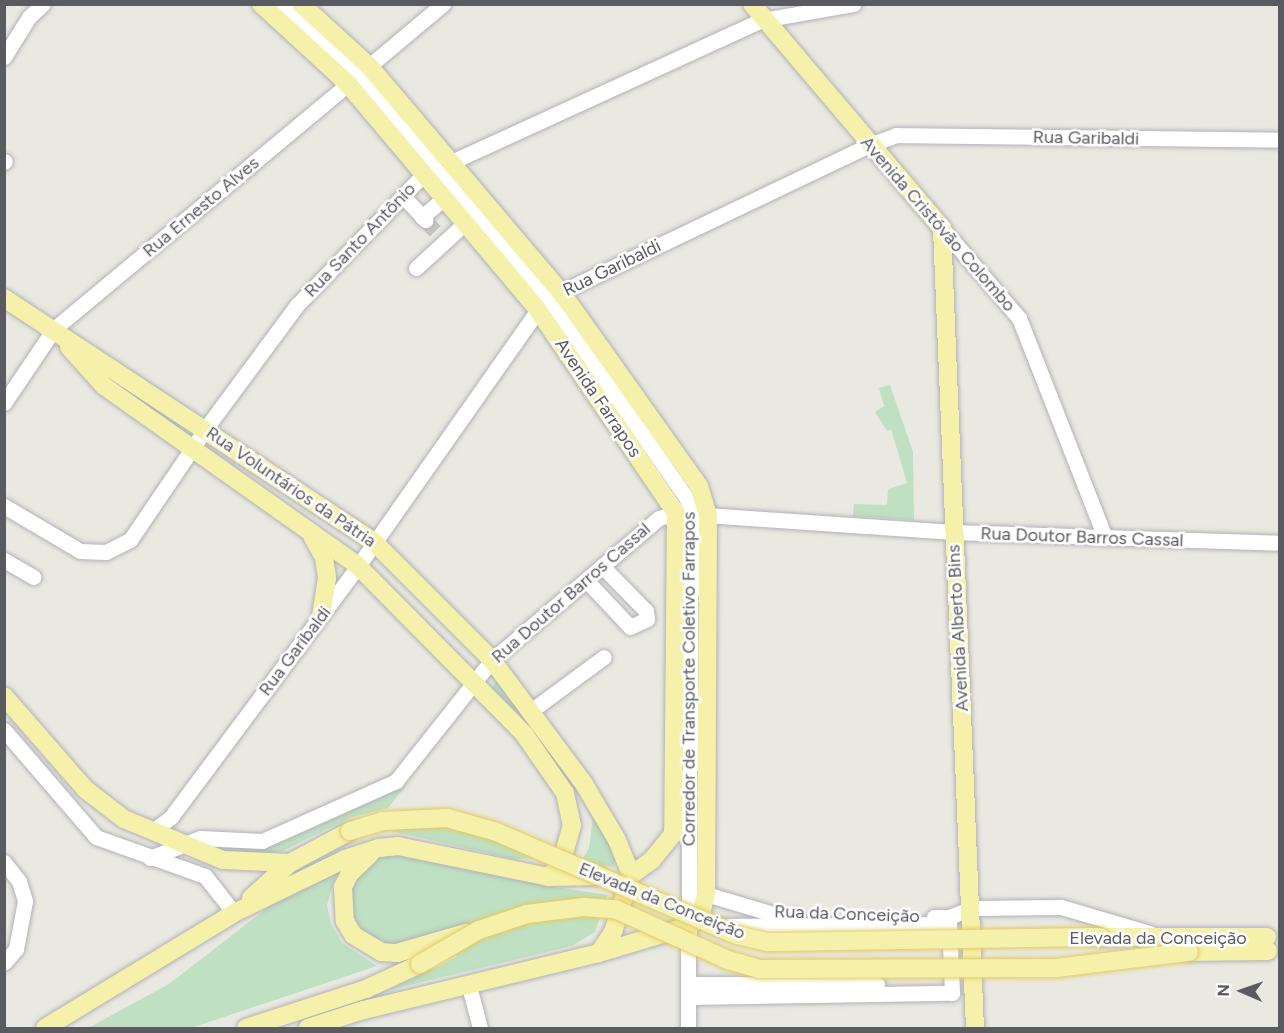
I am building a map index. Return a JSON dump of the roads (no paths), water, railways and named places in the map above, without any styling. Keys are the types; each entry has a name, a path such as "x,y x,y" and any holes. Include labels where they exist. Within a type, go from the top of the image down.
{"main road":[{"name":"Avenida Farrapos","path":"261,4 359,75 398,99 439,169 443,199 464,224 550,301 692,513 706,894"},
{"name":"Avenida Farrapos","path":"301,4 359,75 378,117 439,169 550,301 699,486 692,513 673,834"},
{"name":"Avenida Cristóvão Colombo","path":"752,4 762,20 942,228"},
{"name":"Avenida Alberto Bins","path":"942,228 953,532 972,908 975,1029"},
{"name":"Rua Voluntários da Pátria","path":"4,298 206,428 374,542 492,660 532,710 584,784 617,840 631,875"},
{"name":"Rua Voluntários da Pátria","path":"54,329 104,386 358,566 524,734 565,793 572,825 569,845 561,864 549,877"},
{"path":"309,532 324,558 327,578 321,615"},
{"path":"358,566 383,567 424,607 452,620"},
{"path":"4,696 98,803 124,819 223,860 290,863"},
{"name":"Elevada da Conceição","path":"234,913 290,863 350,831 383,821 447,818 494,831 737,935 768,942 1164,937 1268,944 1056,968 800,971 760,969 728,960 615,909 584,907 527,914 479,930 420,956"},
{"path":"45,1029 234,913 345,859 379,848 399,846 549,877 631,875 652,860 673,834"},
{"path":"379,848 362,860 343,887 345,921 353,935 381,952 420,956"},
{"path":"599,953 613,932 631,875"},
{"path":"308,1029 363,1010 599,953 689,926 702,910 706,894"},
{"path":"246,1029 366,989 420,956"}],"street":[{"path":"4,57 29,17 43,4"},
{"path":"281,4 359,75 439,169"},
{"name":"Rua Ernesto Alves","path":"4,403 54,329 443,4"},
{"name":"Rua Santo Antônio","path":"4,506 80,551 106,552 130,540 206,428 297,305 403,196 439,169 762,20 854,4"},
{"name":"Rua Garibaldi","path":"154,830 171,817 358,566 550,301 869,145 896,135 1280,140"},
{"path":"403,196 423,219 443,199"},
{"path":"416,268 441,238 464,224"},
{"name":"Avenida Cristóvão Colombo","path":"942,228 1019,318 1105,538"},
{"name":"Rua Doutor Barros Cassal","path":"150,858 185,844 214,836 262,841 377,792 396,781 492,660 659,518 692,513 953,532 1280,543"},
{"name":"Corredor de Transporte Coletivo Farrapos","path":"689,926 692,513"},
{"path":"4,560 34,577"},
{"path":"586,580 630,627 647,619 646,611 603,566"},
{"path":"532,710 604,657"},
{"path":"4,730 96,837 205,876 234,913"},
{"path":"673,834 690,811"},
{"path":"4,862 19,881 25,901 16,949 4,963"},
{"name":"Rua da Conceição","path":"706,894 780,916 949,917 972,908 1061,907 1164,937"},
{"path":"688,991 952,988 949,924 689,926 688,991 688,1029"},
{"path":"469,986 480,1029"}],"tunnel":[{"path":"425,220 437,233"}]}
